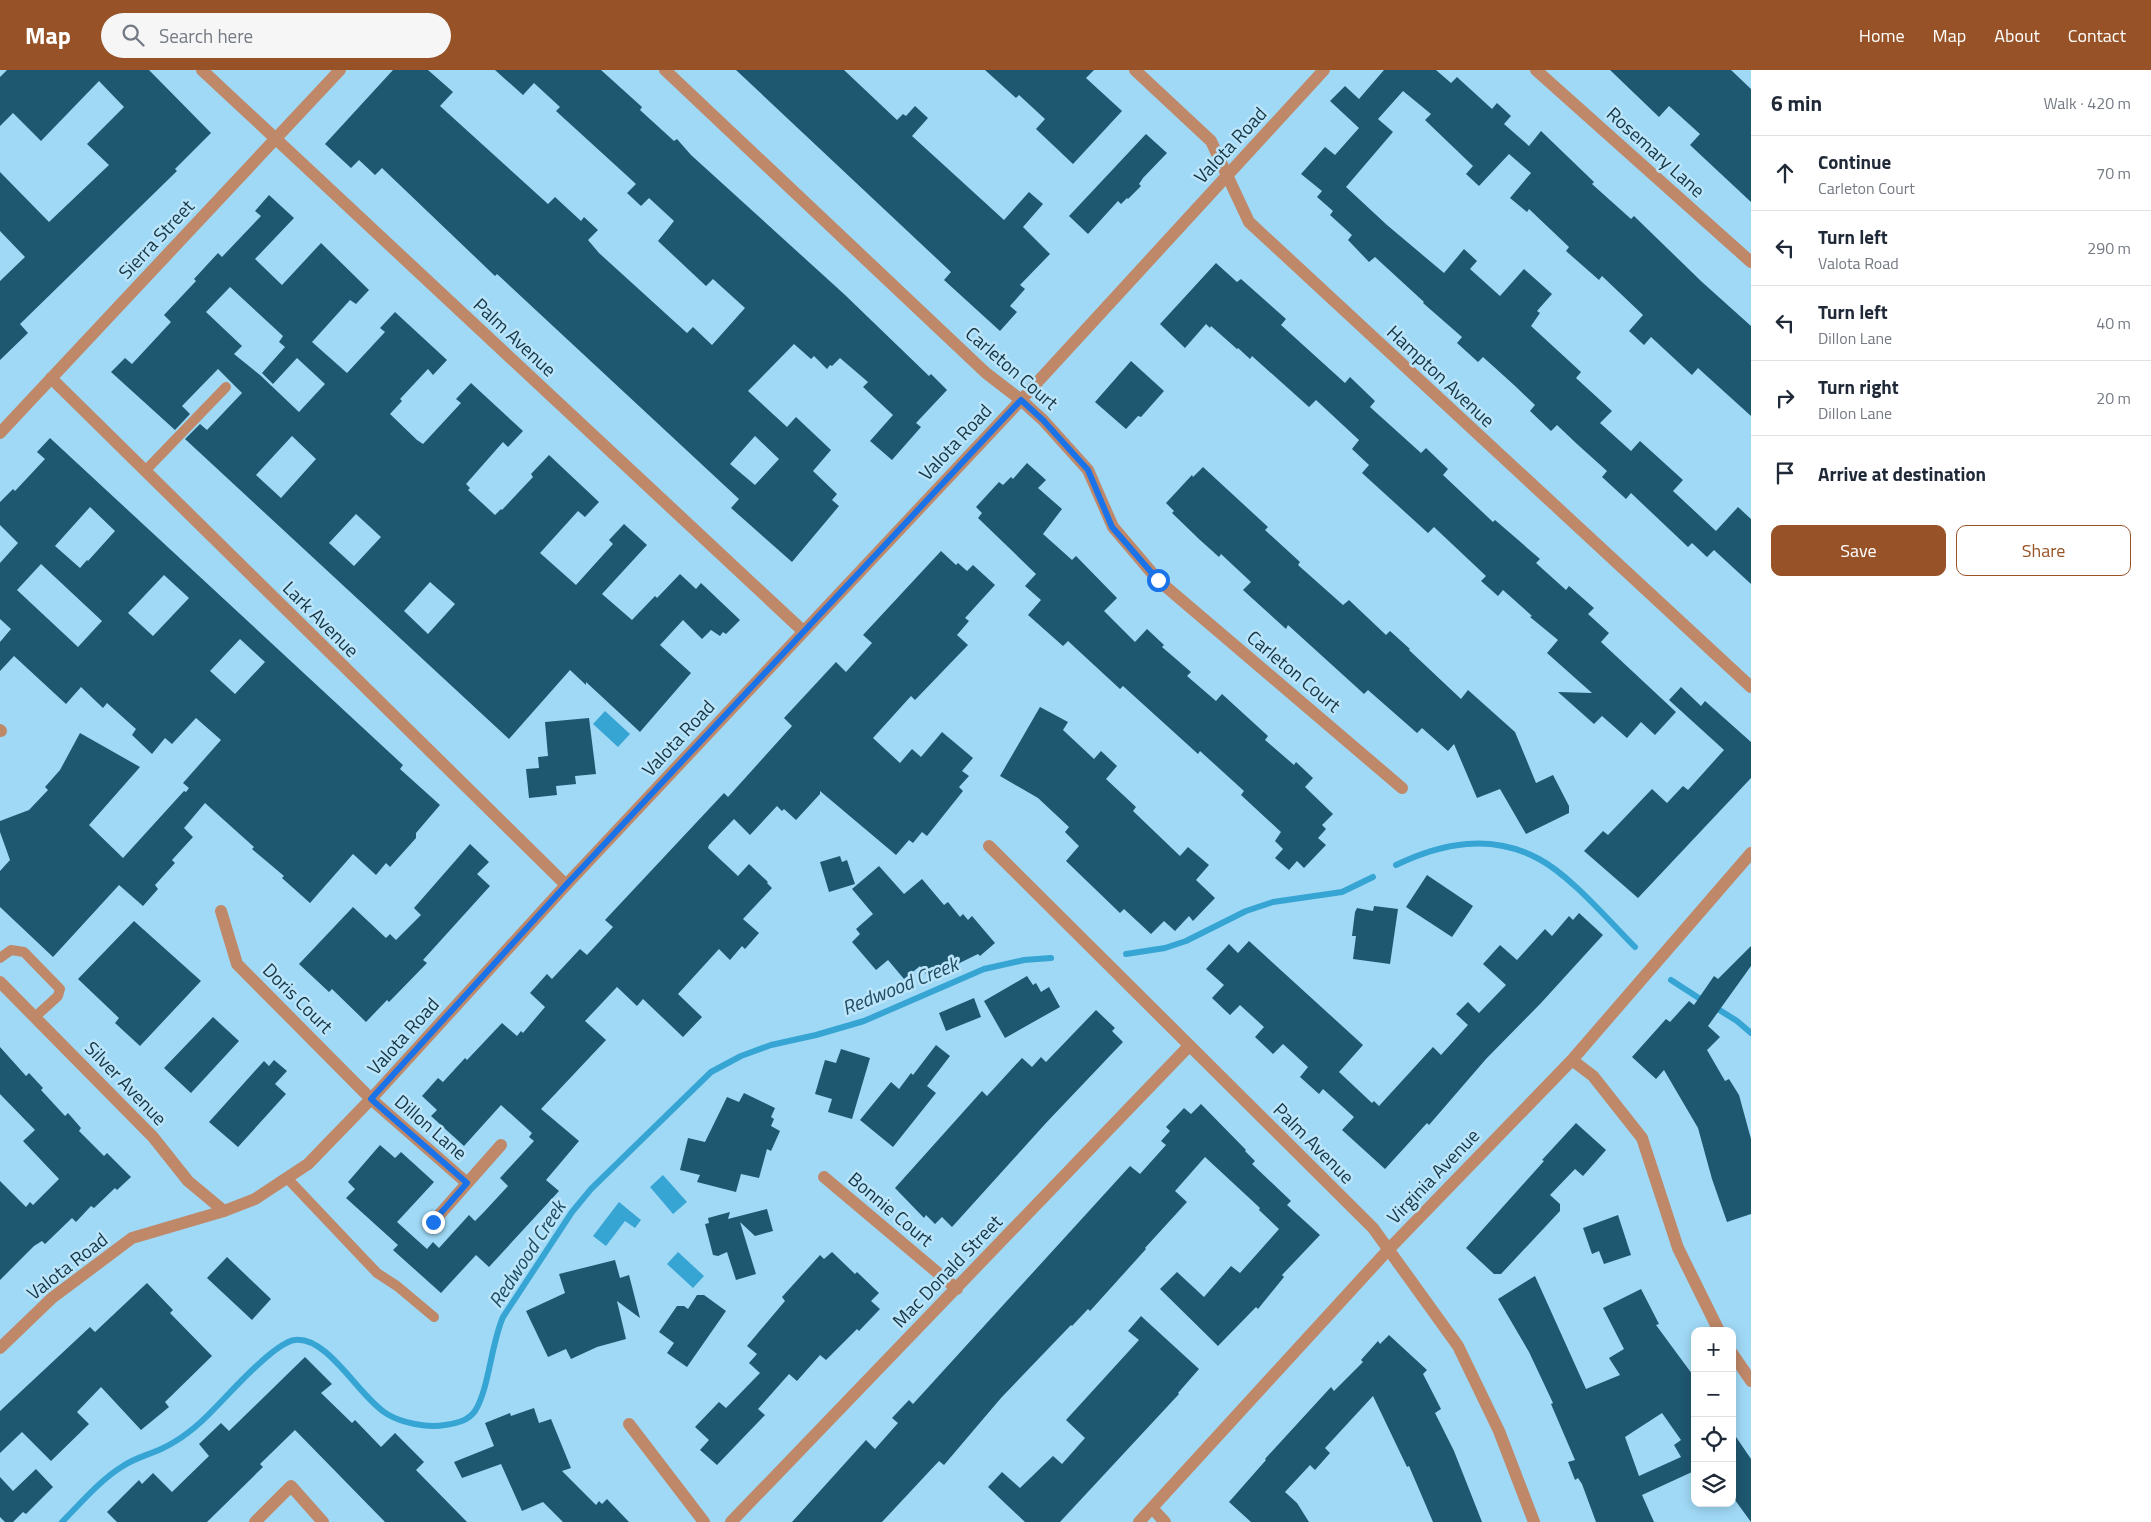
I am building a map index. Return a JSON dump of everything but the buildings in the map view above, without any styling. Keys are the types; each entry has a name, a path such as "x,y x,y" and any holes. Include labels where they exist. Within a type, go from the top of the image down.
{"street":[{"name":"Palm Avenue","path":"202,70 803,631"},
{"name":"Sierra Street","path":"0,434 340,70"},
{"name":"Carleton Court","path":"665,70 986,373 1043,420 1088,470 1112,527 1158,580 1402,788"},
{"name":"Hampton Avenue","path":"1135,70 1211,141 1249,222 1751,687"},
{"name":"Valota Road","path":"0,1348 52,1298 132,1238 224,1211 255,1199 308,1164 371,1099 566,885 803,631 1021,400 1324,70"},
{"name":"Rosemary Lane","path":"1536,70 1751,262"},
{"name":"Lark Avenue","path":"51,378 566,885"},
{"name":"Palm Avenue","path":"989,846 1373,1228 1406,1271 1458,1346 1499,1431 1534,1522"},
{"name":"Virginia Avenue","path":"1139,1522 1388,1250 1572,1060 1751,853"},
{"name":"Doris Court","path":"221,911 236,964 371,1099"},
{"name":"Silver Avenue","path":"0,982 153,1137 188,1181 224,1211"},
{"name":"Mac Donald Street","path":"731,1522 1189,1046"},
{"path":"1572,1060 1593,1076 1642,1138 1678,1248 1717,1327"},
{"name":"Dillon Lane","path":"371,1099 467,1183"},
{"name":"Dillon Lane","path":"433,1222 501,1145"},
{"name":"Bonnie Court","path":"824,1177 956,1288"},
{"path":"1736,1359 1751,1380"},
{"path":"629,1424 704,1522"},
{"path":"255,1522 291,1486 323,1522"},
{"path":"1152,1508 1165,1522"}],"lane":[{"path":"145,471 226,387"},
{"path":"0,958 11,950 24,952 60,989 58,996 35,1017"},
{"path":"287,1178 377,1273 397,1286 434,1317"}],"water":[{"path":"605,711 630,734 618,747 593,724"},
{"path":"663,1175 687,1202 673,1214 650,1187"},
{"path":"619,1202 641,1220 635,1228 625,1221 606,1246 593,1236"},
{"path":"678,1252 704,1276 693,1288 667,1264"}],"waterway":[{"name":"Redwood Creek","path":"1396,865 1431,851 1467,844 1503,846 1521,851 1539,859 1564,876 1635,947"},
{"name":"Redwood Creek","path":"1126,954 1165,948 1186,941 1246,911 1273,902 1342,892 1373,877"},
{"name":"Redwood Creek","path":"62,1522 106,1478 128,1463 161,1449 190,1431 265,1358 276,1349 295,1340 307,1341 319,1347 343,1369 376,1406 393,1417 415,1424 430,1426 449,1424 466,1419 475,1411 484,1391 503,1317 572,1212 591,1189 711,1072 741,1056 771,1045 816,1035 864,1021 984,969 1024,960 1051,958"},
{"name":"Redwood Creek","path":"1671,980 1705,1002"},
{"name":"Redwood Creek","path":"1713,1006 1737,1021 1751,1033"}],"route":[{"path":"433,1222 467,1183 371,1099 566,885 1021,400 1043,420 1088,470 1112,527 1158,580"}]}
